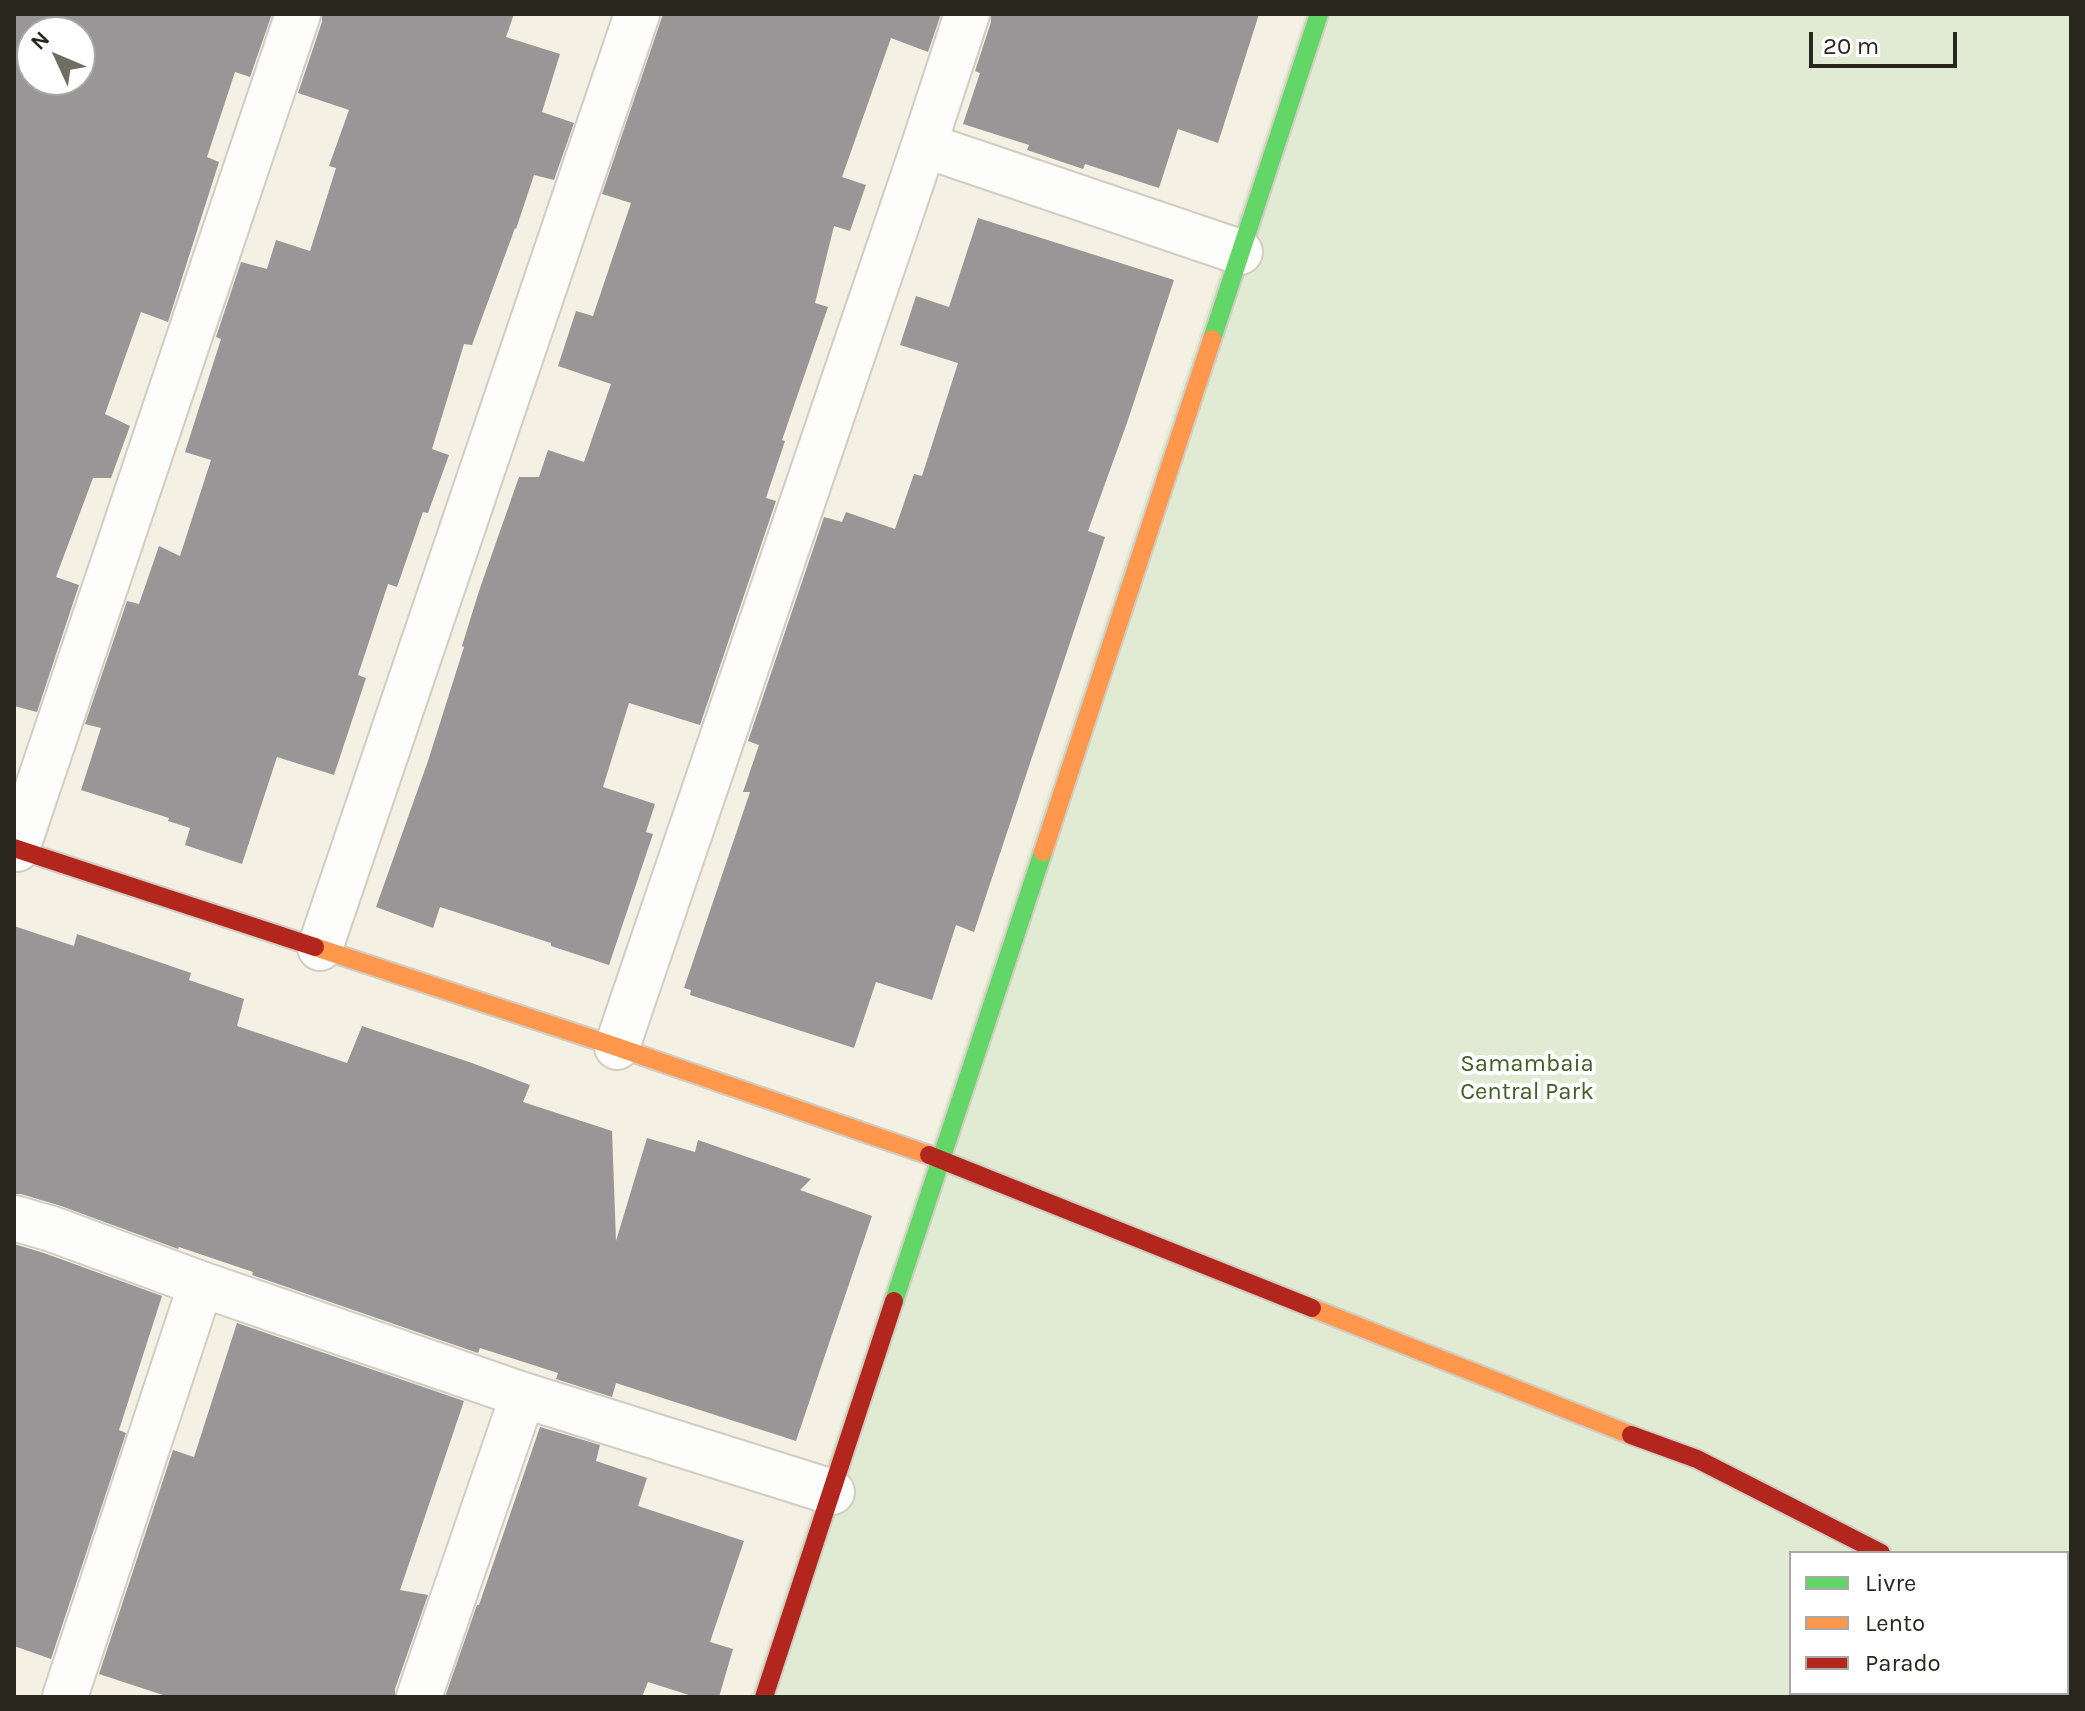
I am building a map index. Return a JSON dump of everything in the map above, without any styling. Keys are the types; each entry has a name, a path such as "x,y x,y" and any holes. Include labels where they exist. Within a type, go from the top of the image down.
{"street":[{"path":"298,14 15,848 617,1047 940,1159 1584,1417 1697,1459 1877,1551"},
{"path":"320,948 637,14"},
{"path":"617,1047 967,14"},
{"path":"764,1697 1319,14"},
{"path":"924,145 1240,252"},
{"path":"14,1218 523,1395 832,1492"},
{"path":"65,1697 201,1284"},
{"path":"419,1697 523,1395"}],"green space":[{"name":"Samambaia Central Park","path":"1305,14 2071,14 2071,1697 750,1697"}],"building":[{"path":"14,14 272,14 250,77 235,72 207,157 219,162 168,322 141,312 105,414 130,426 111,478 93,478 56,577 79,585 37,712 14,706"},
{"path":"322,14 514,14 506,37 560,54 542,112 574,123 554,180 534,175 472,345 464,344 432,449 449,455 428,513 423,512 397,587 388,584 358,675 366,678 334,775 277,757 242,864 185,845 190,828 168,821 169,818 81,790 101,728 85,724 127,601 139,604 159,546 180,556 211,460 185,452 221,339 216,337 241,262 267,269 276,240 310,251 336,168 329,166 349,110 298,93"},
{"path":"663,14 941,14 928,52 891,38 842,177 866,185 850,231 834,226 815,303 828,307 782,440 785,441 766,498 776,501 700,725 629,703 603,787 655,804 646,832 653,834 609,965 440,907 433,928 376,907 428,761 479,591 519,477 539,477 548,450 584,462 611,384 558,366 576,311 593,316 631,203 602,194"},
{"path":"991,14 1259,14 1218,143 1178,129 1159,188 1085,164 1083,169 1027,150 1029,145 963,124 980,73 975,71"},
{"path":"978,218 1174,280 1088,531 1105,537 974,932 956,925 932,1000 876,982 854,1048 690,995 691,990 684,988 750,792 743,792 759,745 748,741 824,517 842,522 846,512 895,529 914,474 922,476 958,363 900,345 916,296 949,307"},
{"path":"14,926 74,946 77,934 191,973 189,980 244,999 237,1026 347,1063 362,1026 530,1085 523,1102 612,1131 616,1241 647,1138 695,1152 698,1140 811,1179 800,1190 872,1216 796,1441 616,1383 612,1397 556,1379 558,1373 480,1348 478,1353 61,1206 14,1194"},
{"path":"14,1244 162,1296 119,1430 126,1433 51,1659 14,1646"},
{"path":"237,1323 464,1401 400,1590 428,1595 395,1689 395,1697 169,1697 99,1674 173,1450 194,1457"},
{"path":"540,1427 600,1445 596,1461 647,1478 638,1506 744,1541 710,1642 733,1649 719,1697 695,1697 648,1682 642,1697 445,1697"}],"traffic: fast":[{"path":"1212,339 1319,14"},
{"path":"894,1301 1043,852"}],"traffic: slow":[{"path":"1043,852 1212,339"},
{"path":"315,947 929,1155"},
{"path":"1312,1308 1631,1435"}],"traffic: jam":[{"path":"14,848 315,947"},
{"path":"929,1155 1312,1308"},
{"path":"764,1697 894,1301"},
{"path":"1631,1435 1697,1459 1877,1551"}]}
